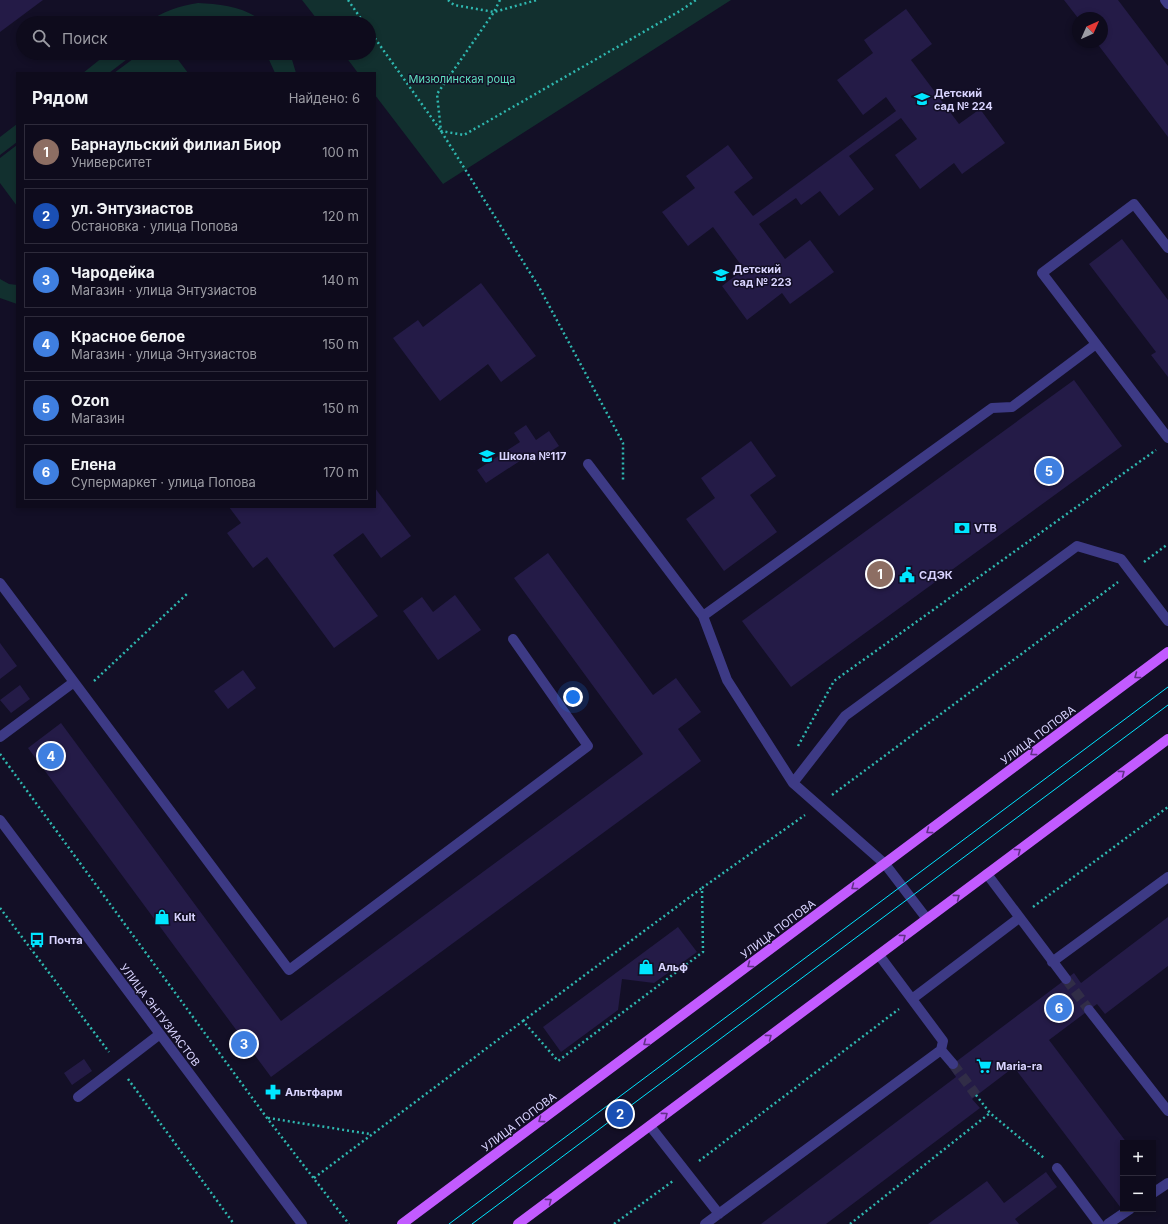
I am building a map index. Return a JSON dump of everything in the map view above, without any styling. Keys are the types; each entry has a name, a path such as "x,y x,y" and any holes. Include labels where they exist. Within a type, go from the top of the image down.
{"main road":[{"name":"УЛИЦА ПОПОВА","path":"402,1224 1168,652"},
{"path":"518,1224 1168,739"}],"street":[{"path":"1165,0 1168,4"},
{"path":"1165,442 1096,344 1042,273 1134,204 1168,248"},
{"path":"703,616 992,408 1012,407 1096,344"},
{"path":"588,464 623,508 703,616 727,680 793,783 885,864 927,919"},
{"path":"793,783 845,716 1077,546 1122,559 1168,621"},
{"path":"0,583 289,970 588,746 513,639"},
{"path":"0,737 74,682"},
{"name":"УЛИЦА ЭНТУЗИАСТОВ","path":"0,820 302,1224"},
{"path":"987,874 1066,979"},
{"path":"1052,962 1168,877"},
{"path":"912,998 1019,918"},
{"path":"705,1224 941,1050 943,1040 879,955"},
{"path":"1089,1010 1168,1111"},
{"path":"78,1097 160,1034"},
{"path":"941,1050 953,1064"},
{"path":"650,1126 719,1214"},
{"path":"1057,1168 1099,1224"},
{"path":"1156,1191 1168,1183"},
{"path":"1108,1224 1126,1212"}],"path":[{"path":"348,0 359,16"},
{"path":"448,0 454,5 494,12 537,0"},
{"path":"441,131 437,94 494,12 500,0"},
{"path":"441,131 464,135 680,11 696,0"},
{"path":"376,40 441,131 539,287 623,443 623,508"},
{"path":"785,770 834,681 1165,442"},
{"path":"314,1178 370,1134 702,888 819,805 1168,544"},
{"path":"82,692 188,593"},
{"path":"0,754 267,1118 349,1224"},
{"path":"1019,918 1168,807"},
{"path":"523,1021 558,1061 703,952 702,888"},
{"path":"614,1224 686,1171 912,998"},
{"path":"976,1095 990,1112 1057,1168"},
{"path":"850,1224 990,1112"},
{"path":"267,1118 370,1134"}],"green space":[{"name":"Мизюлинская роща","path":"302,0 731,0 443,184 376,96 376,72 357,72 348,60 376,60 376,16 315,16"},
{"path":"198,3 216,4 233,7 254,16 158,16 184,6"},
{"path":"99,60 126,60 110,72 84,72"},
{"path":"132,60 178,60 187,72 115,72"},
{"path":"269,60 292,60 296,72 275,72"},
{"path":"16,125 16,143 0,155 0,137"},
{"path":"16,146 16,205 0,183 0,158"},
{"path":"0,279 9,284 16,285 16,304 0,298"}],"building":[{"path":"0,0 43,0 22,16 16,16 16,20 0,32"},
{"path":"1064,0 1118,0 1168,66 1168,137 1101,48 1108,48 1108,12 1073,12"},
{"path":"906,9 932,44 911,60 959,124 980,109 1005,143 962,174 954,163 920,189 895,155 917,139 901,118 849,156 874,189 839,216 820,191 801,205 796,198 759,224 785,259 810,240 834,272 790,304 782,293 747,320 722,286 744,269 713,227 688,246 662,212 695,188 686,176 728,145 753,178 734,192 753,216 896,111 886,97 863,115 837,80 873,53 864,40"},
{"path":"1122,239 1168,300 1168,377 1151,355 1156,352 1089,264"},
{"path":"481,283 536,356 501,382 488,364 440,401 393,338 418,320 423,327"},
{"path":"1074,380 1122,446 791,687 742,621"},
{"path":"526,425 536,440 549,431 559,446 534,462 529,455 486,483 477,470 520,442 514,433"},
{"path":"751,441 776,476 750,495 777,532 724,571 686,519 715,498 701,478"},
{"path":"376,489 411,536 381,558 363,533 333,555 378,616 334,648 267,557 253,568 227,533 241,523 230,508 376,508"},
{"path":"548,553 653,695 676,678 701,712 678,729 701,761 271,1077 28,748 61,723 281,1021 643,754 514,578"},
{"path":"455,595 481,630 438,660 403,611 422,597 433,612"},
{"path":"0,643 17,666 0,679"},
{"path":"243,670 256,688 228,709 214,691"},
{"path":"20,685 30,699 11,713 0,700"},
{"path":"1168,917 1168,966 1105,1014 1097,1004 1049,1040 1125,1140 1120,1140 1120,1207 1014,1067 972,1099 980,1108 826,1224 761,1224 956,1077 949,1067 1074,973 1081,983"},
{"path":"678,927 697,952 654,983 622,979 618,1010 561,1052 543,1027"},
{"path":"84,1059 92,1071 72,1085 64,1073"},
{"path":"1046,1172 1057,1187 1015,1219 1019,1224 928,1224 987,1181 1004,1203"}],"tunnel":[{"path":"1066,979 1089,1010"},
{"path":"953,1064 976,1095"}],"tram line":[{"path":"449,1224 1168,687"},
{"path":"472,1224 1168,705"}],"place":[{"name":"Детский сад № 224","path":"922,99"},
{"name":"Детский сад № 223","path":"721,275"},
{"name":"Школа №117","path":"487,456"},
{"name":"Ozon","path":"1049,471"},
{"name":"VTB","path":"962,528"},
{"name":"Барнаульский филиал Биор","path":"880,574"},
{"name":"СДЭК","path":"907,575"},
{"name":"Красное белое","path":"51,756"},
{"name":"Kult","path":"162,917"},
{"name":"Почта","path":"37,940"},
{"name":"Альф","path":"646,967"},
{"name":"Елена","path":"1059,1008"},
{"name":"Чародейка","path":"244,1044"},
{"name":"Maria-ra","path":"984,1066"},
{"name":"Альтфарм","path":"273,1092"},
{"name":"ул. Энтузиастов","path":"620,1114"}]}
